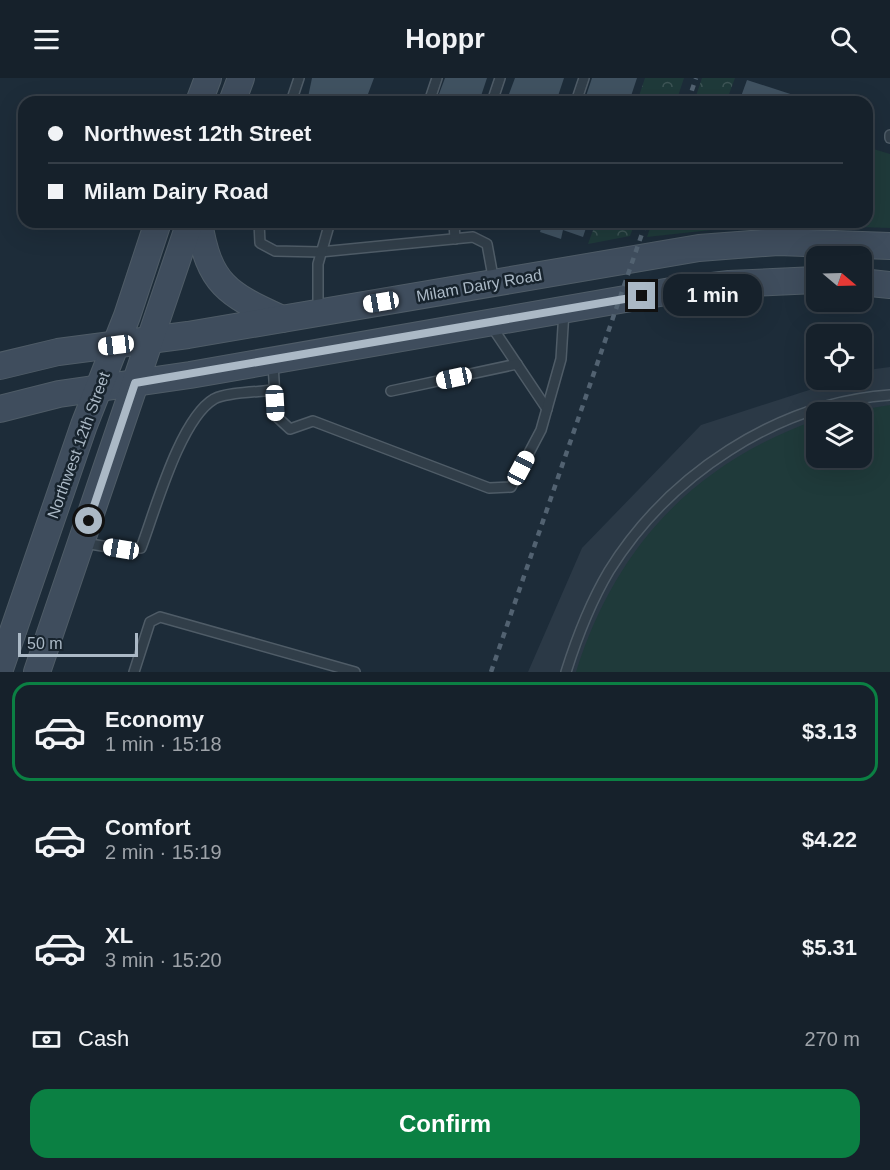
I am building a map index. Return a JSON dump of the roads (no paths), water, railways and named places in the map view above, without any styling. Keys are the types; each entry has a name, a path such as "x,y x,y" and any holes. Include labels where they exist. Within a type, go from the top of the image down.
{"main road":[{"path":"201,96 208,78"},
{"path":"234,96 241,78"},
{"name":"Northwest 12th Street","path":"0,669 156,228"},
{"name":"Northwest 12th Street","path":"37,672 188,228"},
{"path":"200,228 205,255 221,283 234,296 282,318"},
{"name":"Milam Dairy Road","path":"0,366 41,355 318,313 494,283 571,267 708,247 777,242 890,246"},
{"path":"0,409 59,394 99,387 135,383 700,287 806,281"},
{"path":"494,283 519,297 571,308"},
{"path":"872,283 890,285"}],"lane":[{"path":"293,96 299,78"},
{"path":"431,96 437,78"},
{"path":"494,96 500,78"},
{"path":"578,96 584,78"},
{"path":"259,228 260,243 267,248 284,252 320,252 473,237 487,244 494,283"},
{"path":"318,313 316,277 320,252 328,228"},
{"path":"454,228 455,239"},
{"path":"273,360 276,416 291,429 313,421 489,488 511,487 542,430 561,358 571,308"},
{"path":"488,322 547,409"},
{"path":"391,391 516,364"},
{"path":"82,542 121,549 141,548 181,442 203,407 217,398 274,390"},
{"path":"566,672 588,611 609,572 637,532 687,482 732,449 780,424 832,406 890,395"},
{"path":"134,672 150,622 160,616 355,672"}],"railway":[{"path":"690,96 696,78"},
{"path":"491,672 644,228"}]}
